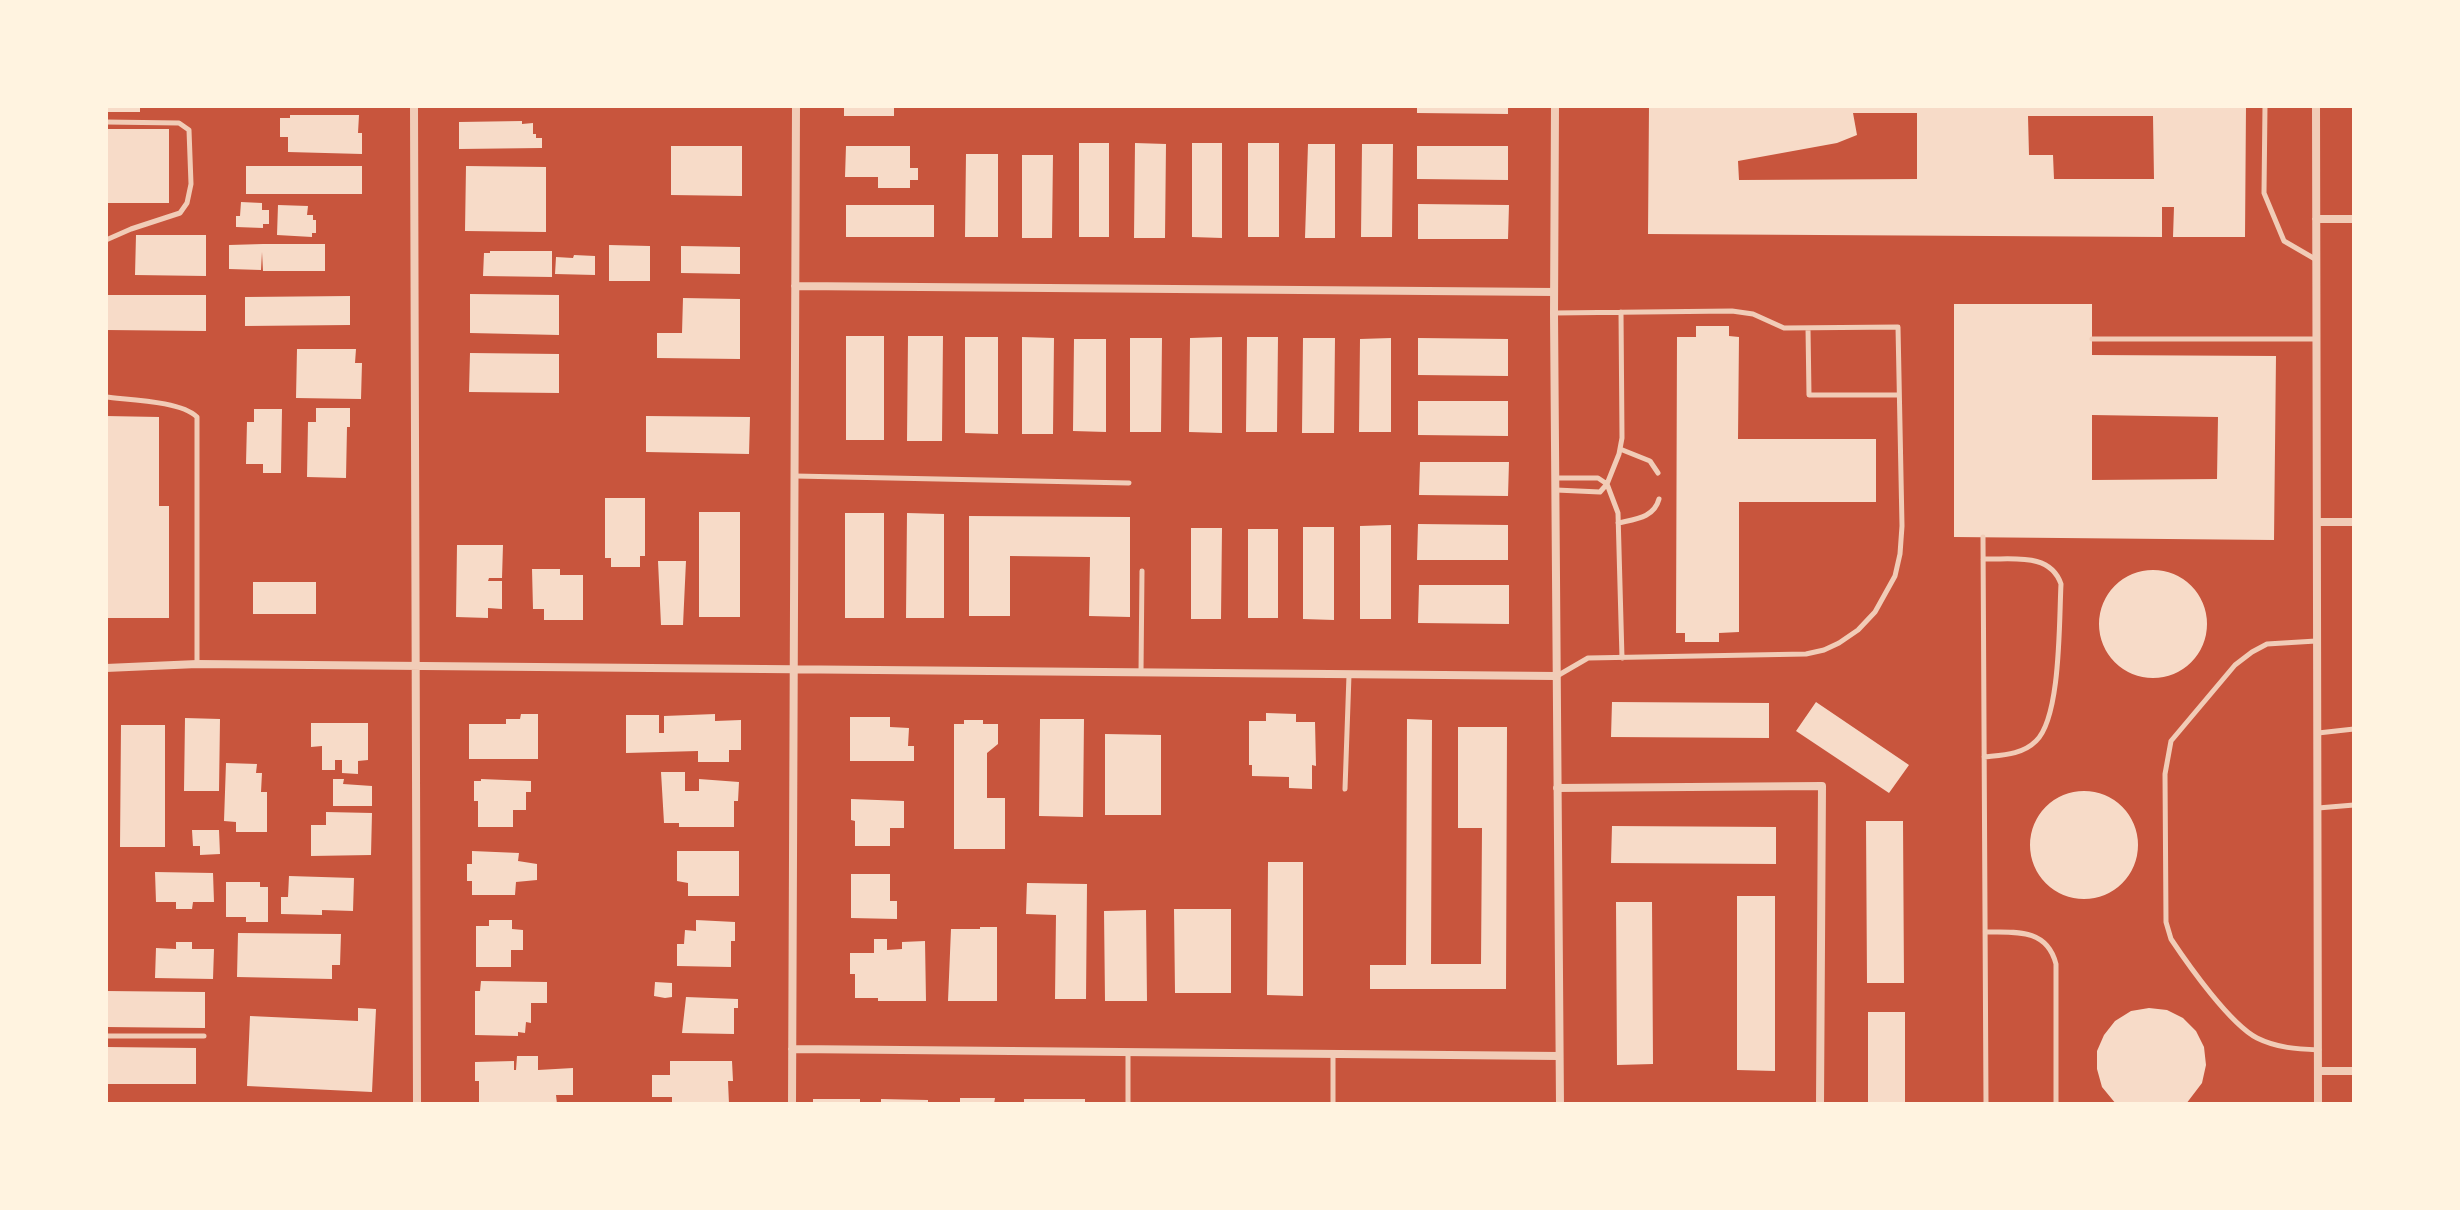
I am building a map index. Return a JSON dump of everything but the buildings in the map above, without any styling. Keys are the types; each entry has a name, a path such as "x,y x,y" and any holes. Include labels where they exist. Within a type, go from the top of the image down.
{"street":[{"path":"414,106 417,1104"},
{"path":"792,1104 796,106"},
{"path":"1555,106 1560,1104"},
{"path":"2316,106 2318,1104"},
{"path":"2316,219 2354,219"},
{"path":"795,286 1554,292"},
{"path":"2317,522 2354,522"},
{"path":"106,668 197,664 1556,676"},
{"path":"1557,788 1822,786 1820,1104"},
{"path":"792,1049 1559,1056"},
{"path":"2318,1071 2354,1071"}],"lane":[{"path":"2265,106 2264,193 2284,241 2316,259"},
{"path":"106,122 186,125 189,130 191,184 187,203 180,213 106,240"},
{"path":"1554,313 1732,311 1753,314 1784,328 1898,327 1902,526 1895,576 1875,612 1858,630 1824,650 1806,654 1588,658 1556,676"},
{"path":"1555,490 1600,492 1607,484 1620,449 1624,411 1621,312"},
{"path":"1808,328 1809,395 1899,395"},
{"path":"2092,339 2316,339"},
{"path":"106,397 177,407 197,417 197,664"},
{"path":"1620,449 1650,461 1658,473"},
{"path":"795,476 1129,483"},
{"path":"1555,478 1598,478 1607,484 1618,513 1622,658"},
{"path":"1618,523 1651,513 1659,499"},
{"path":"1983,537 1986,1104"},
{"path":"1983,559 2043,562 2056,570 2061,584 2053,697 2047,727 2035,743 2018,753 1984,757"},
{"path":"1141,673 1142,571"},
{"path":"2317,641 2267,644 2235,665 2171,741 2165,774 2166,922 2171,939 2239,1026 2257,1038 2283,1048 2319,1050"},
{"path":"1345,789 1349,675"},
{"path":"2318,733 2354,729"},
{"path":"2318,808 2354,805"},
{"path":"1985,932 2018,932 2038,937 2052,950 2056,964 2056,1104"},
{"path":"106,1036 204,1036"},
{"path":"1128,1052 1128,1104"},
{"path":"1333,1054 1333,1104"}]}
